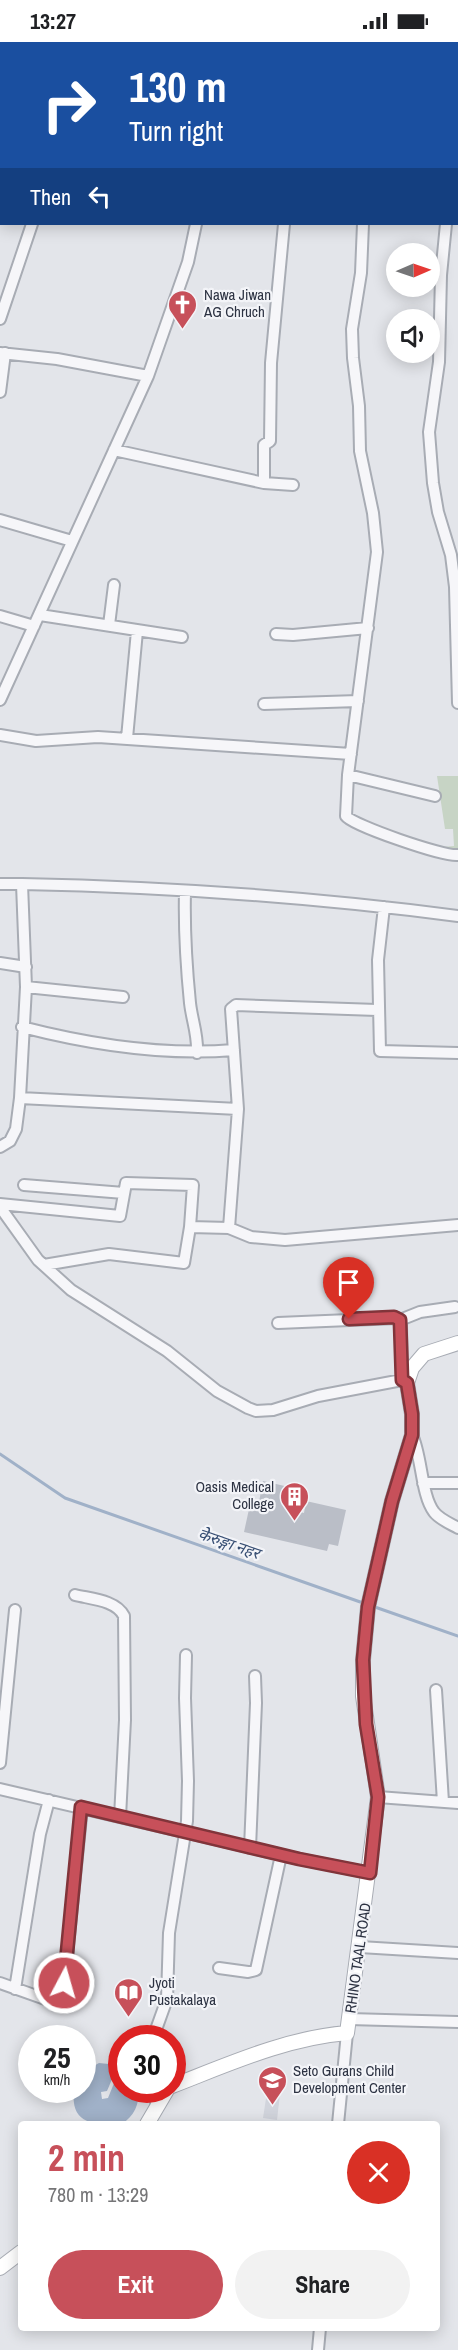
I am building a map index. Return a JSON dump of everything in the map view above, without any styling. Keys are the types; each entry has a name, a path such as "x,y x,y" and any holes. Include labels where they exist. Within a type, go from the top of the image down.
{"street":[{"path":"0,319 32,225"},
{"path":"0,700 148,376 188,262 196,225"},
{"path":"264,483 264,445 270,441 271,363 284,225"},
{"path":"363,225 360,273 352,329 360,451 373,513 377,552 348,775 346,817 350,821 433,851 458,855"},
{"path":"446,225 441,275 439,362 429,432 433,483 438,512 451,555 455,587 458,703"},
{"path":"0,392 3,353 57,359 148,376"},
{"path":"114,450 264,483 293,485"},
{"path":"0,520 72,541"},
{"path":"109,626 114,585"},
{"path":"40,615 182,636"},
{"path":"0,616 34,626"},
{"path":"276,634 293,635 368,628"},
{"path":"127,738 137,631"},
{"path":"264,704 358,700"},
{"path":"0,735 36,741 98,737 127,738 351,754"},
{"path":"348,775 435,796"},
{"path":"0,884 97,885 185,891 384,907 458,916"},
{"path":"0,1147 10,1141 16,1129 20,1098 22,1027 26,987 22,884"},
{"path":"185,891 183,945 190,1006 198,1035 197,1053"},
{"path":"384,907 378,960 377,1010 380,1051 458,1053"},
{"path":"0,963 26,967"},
{"path":"26,987 123,997"},
{"path":"229,1228 238,1109 231,1009 236,1005 377,1010"},
{"path":"22,1027 151,1051 197,1053 234,1050"},
{"path":"20,1098 238,1109"},
{"path":"0,1206 120,1216 126,1183 193,1185 190,1227 184,1263 109,1254 44,1265"},
{"path":"24,1185 124,1194"},
{"path":"0,1206 44,1265 71,1290 167,1351 217,1391 248,1408 256,1411 273,1410 326,1394 405,1382"},
{"path":"190,1227 229,1228 251,1237 285,1240 458,1225"},
{"path":"278,1323 394,1317 400,1320 414,1314 455,1307"},
{"path":"400,1320 405,1382"},
{"path":"405,1382 412,1368 424,1354 458,1343"},
{"name":"RHINO TAAL ROAD","path":"186,2081 269,2049 319,2036 347,2034 370,1873 378,1797 363,1696 363,1660 368,1607 392,1501 412,1435 412,1414 405,1382"},
{"path":"412,1435 417,1445 423,1483 434,1513 458,1528"},
{"path":"423,1483 458,1483"},
{"path":"75,1595 115,1605 121,1609 124,1617 125,1720 120,1817"},
{"path":"0,1763 15,1610"},
{"path":"157,2025 166,1999 169,1933 185,1831 188,1781 184,1698 186,1655"},
{"path":"250,1848 255,1676"},
{"path":"436,1690 443,1802"},
{"path":"0,1789 250,1848 370,1873"},
{"path":"378,1797 458,1803"},
{"path":"15,1989 40,1834 49,1800"},
{"path":"0,1983 62,2005 81,1807"},
{"path":"219,1968 248,1972 256,1970 281,1855"},
{"path":"360,1947 458,1953"},
{"path":"349,2019 458,2022"},
{"path":"338,2121 347,2034"},
{"path":"156,2103 157,2107"},
{"path":"149,2121 159,2103"},
{"path":"0,2268 18,2254"},
{"path":"318,2350 320,2331"}],"shaded area":[{"name":"Seto Gurans Child Development Center","path":"267,2092 280,2094 277,2120 263,2118"}],"green space":[{"path":"437,776 458,776 458,851 443,847 454,846 453,829 445,829"}],"water":[{"path":"99,2063 108,2064 108,2089 101,2092 102,2099 108,2098 108,2103 137,2103 125,2121 89,2121 80,2117 74,2103 96,2103 96,2065"}],"building":[{"name":"Oasis Medical College","path":"263,1481 289,1487 284,1508 304,1513 306,1501 346,1510 338,1546 329,1544 327,1551 244,1532 251,1500 259,1502"}],"waterway":[{"name":"केेरुङ्गा नहर","path":"0,1454 65,1498 366,1604"},
{"name":"केेरुङ्गा नहर","path":"372,1606 458,1636"}],"place":[{"name":"Nawa Jiwan AG Chruch","path":"183,330"},
{"name":"Oasis Medical College","path":"295,1522"},
{"name":"Jyoti Pustakalaya","path":"128,2018"},
{"name":"Seto Gurans Child Development Center","path":"272,2106"}],"route":[{"path":"64,1983 81,1807 250,1848 370,1873 378,1797 366,1724 363,1660 368,1607 392,1501 412,1435 412,1414 407,1383 402,1380 400,1320 394,1317 349,1319"}]}
